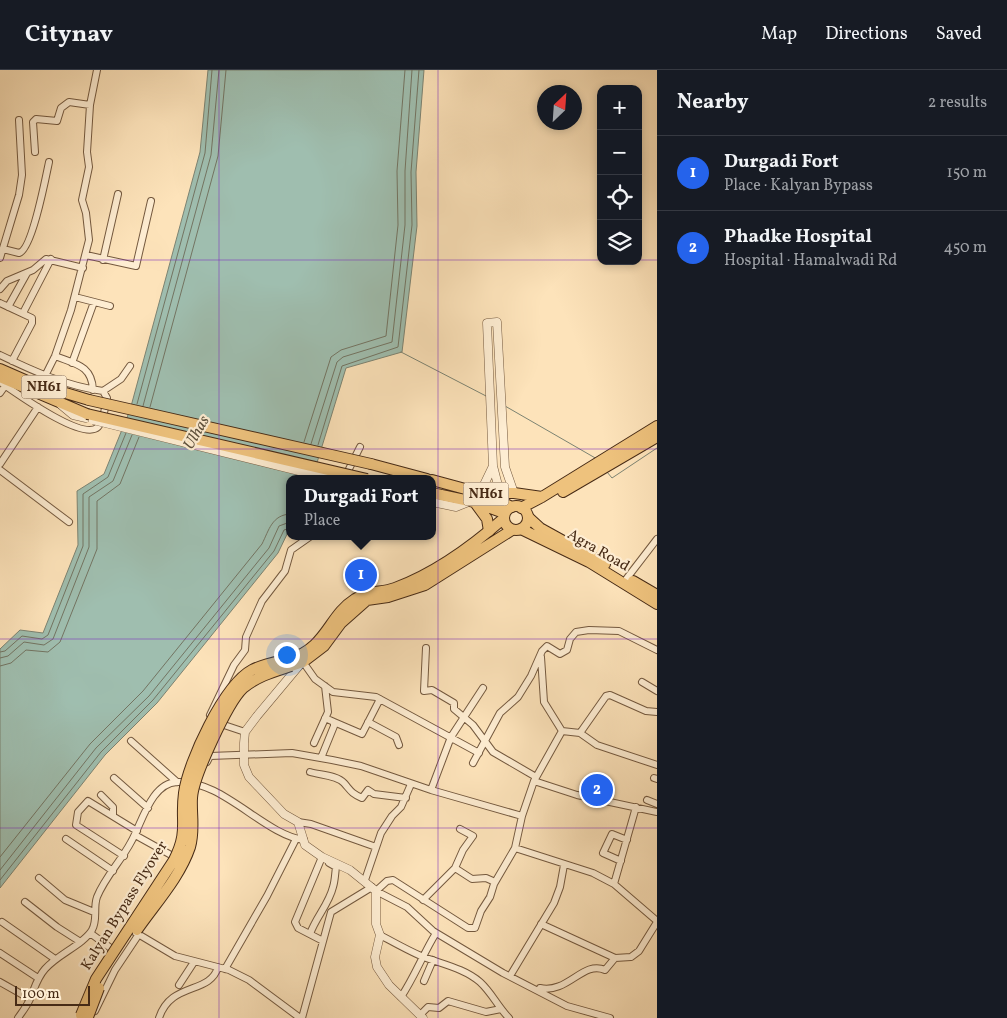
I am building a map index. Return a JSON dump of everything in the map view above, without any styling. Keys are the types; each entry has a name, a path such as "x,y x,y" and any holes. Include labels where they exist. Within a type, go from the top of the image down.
{"main road":[{"name":"NH61","path":"0,369 32,383 89,400 412,475"},
{"name":"NH61","path":"2,382 55,401 86,416 349,475"},
{"name":"NH61","path":"516,512 594,470 657,426"},
{"name":"NH61","path":"606,462 657,437"},
{"name":"NH61","path":"436,482 516,512 526,524 517,530 506,526 516,512 594,470"},
{"name":"NH61","path":"436,493 475,497 514,493 542,497"},
{"path":"475,497 488,519 488,531"},
{"path":"302,658 355,599 374,590 393,589 431,573 516,512"},
{"name":"Agra Road","path":"516,512 540,528 593,556 657,595"},
{"path":"302,658 324,646 341,624 367,600 388,597 425,585 517,530"},
{"name":"Agra Road","path":"517,530 590,562 657,604"},
{"name":"Kalyan Bypass Flyover","path":"84,1017 102,982 183,863 190,845 193,826 194,789 232,701 244,688 263,674 302,658"}],"street":[{"path":"44,376 55,356 75,297 89,240 82,200 89,167 87,152 90,106 97,70"},
{"path":"35,152 33,122 36,119 57,121 61,108 68,102 90,106"},
{"path":"19,120 22,175 19,194 1,254 19,253 24,250 39,206 49,162"},
{"path":"103,260 118,194"},
{"path":"0,289 8,281 27,273 43,260 103,260 136,266 151,201"},
{"path":"23,313 51,259"},
{"path":"8,307 27,273"},
{"path":"75,297 110,306"},
{"path":"72,363 94,302"},
{"path":"0,303 32,318 32,322 12,361"},
{"path":"500,494 493,466 487,323 497,322 507,473 514,493"},
{"path":"0,355 44,376 103,391 121,379 130,366"},
{"path":"55,356 86,369 92,377 93,390"},
{"path":"0,394 2,382 38,407 74,426 90,430 96,429 100,425 107,398 103,391"},
{"path":"55,401 73,415 86,416 315,475"},
{"path":"0,464 38,407"},
{"path":"347,475 360,447"},
{"path":"436,503 456,507 475,497 493,466"},
{"path":"0,470 69,522"},
{"path":"495,475 507,473"},
{"path":"627,578 657,539"},
{"path":"245,732 224,726 209,718 234,664 245,650 246,637 252,618 285,571 291,550 305,540"},
{"path":"473,763 500,713 518,697 540,655 547,646 560,654 567,650 570,638 576,632 589,630 619,631 657,650"},
{"path":"426,648 424,690 432,690 454,703 454,708 473,725 485,743 507,761 535,779 577,795 657,812"},
{"path":"540,655 544,702 562,731"},
{"path":"376,847 311,824 298,822 284,814 249,777 244,765 245,732 302,658 315,679 333,692 380,699 479,753"},
{"path":"642,682 657,691"},
{"path":"314,743 328,712 325,686"},
{"path":"197,786 236,700 247,687"},
{"path":"431,790 451,737 483,688"},
{"path":"580,733 606,696 610,695 646,711 657,712"},
{"path":"325,718 362,734 380,699"},
{"path":"321,758 334,722"},
{"path":"368,722 396,737 399,745"},
{"path":"562,731 580,733 597,745 657,765"},
{"path":"84,1017 90,983 127,928 175,956 222,968 249,980 301,1018 331,912 387,881 393,880 468,928 476,928 481,911 490,897 495,882 515,848 522,816 535,779 562,731"},
{"path":"131,741 177,782"},
{"path":"210,756 244,753 292,753 321,758 361,766 411,784 522,816"},
{"path":"310,772 338,780 345,784 346,789 352,794 362,798 368,790 374,794 406,798"},
{"path":"114,778 148,808"},
{"path":"18,1018 30,999 38,978 55,959 90,932 95,920 94,912 98,894 124,856 148,808 163,785 177,782 217,792 300,840 334,865 336,869 333,877 334,887 310,934"},
{"path":"365,880 381,833 406,798 411,784"},
{"path":"101,795 113,807 112,816"},
{"path":"647,800 657,804"},
{"path":"124,856 79,827 75,821 81,807 88,801 172,854"},
{"path":"614,884 636,807"},
{"path":"159,1018 172,996 199,987 222,968 300,840 298,822"},
{"path":"423,900 455,868 463,850 474,836 460,828"},
{"path":"620,861 603,853 612,834 627,840"},
{"path":"66,839 113,871"},
{"path":"515,848 593,873 614,884 657,922 639,951 631,957 615,958 541,924"},
{"path":"322,858 365,880 374,889 407,907 436,933 510,976 567,1006 610,1018"},
{"path":"322,858 295,922 298,928 323,940"},
{"path":"510,976 541,924 560,887 564,865"},
{"path":"455,868 472,879 486,878 495,882"},
{"path":"39,878 65,900 94,912"},
{"path":"374,889 376,924 380,935 375,956 377,967 401,997 422,1016 428,1007 439,1008 448,1001 486,1012 501,1009"},
{"path":"25,902 57,927 80,941"},
{"path":"2,922 55,959"},
{"path":"90,932 112,949"},
{"path":"401,997 415,976 422,956 436,933"},
{"path":"84,1017 139,934"},
{"path":"380,935 422,956 457,968 479,981 493,995 509,1018"},
{"path":"0,953 38,978"},
{"path":"532,986 546,989 570,983 592,967 597,966 605,970 615,958"},
{"path":"424,980 434,960"},
{"path":"179,985 194,962"},
{"path":"0,982 30,999"}],"water":[{"name":"Ulhas","path":"208,70 424,70 416,172 417,226 402,352 346,368 313,475 286,475 286,536 278,553 157,703 105,755 0,888 0,649 20,630 43,633 78,545 77,491 104,474 130,410 200,152"}],"waterway":[{"path":"401,352 486,396"},
{"path":"505,406 597,459"},
{"path":"607,472 612,478 657,448"}],"place":[{"name":"Durgadi Fort","path":"361,575"},
{"name":"Phadke Hospital","path":"597,790"}]}
